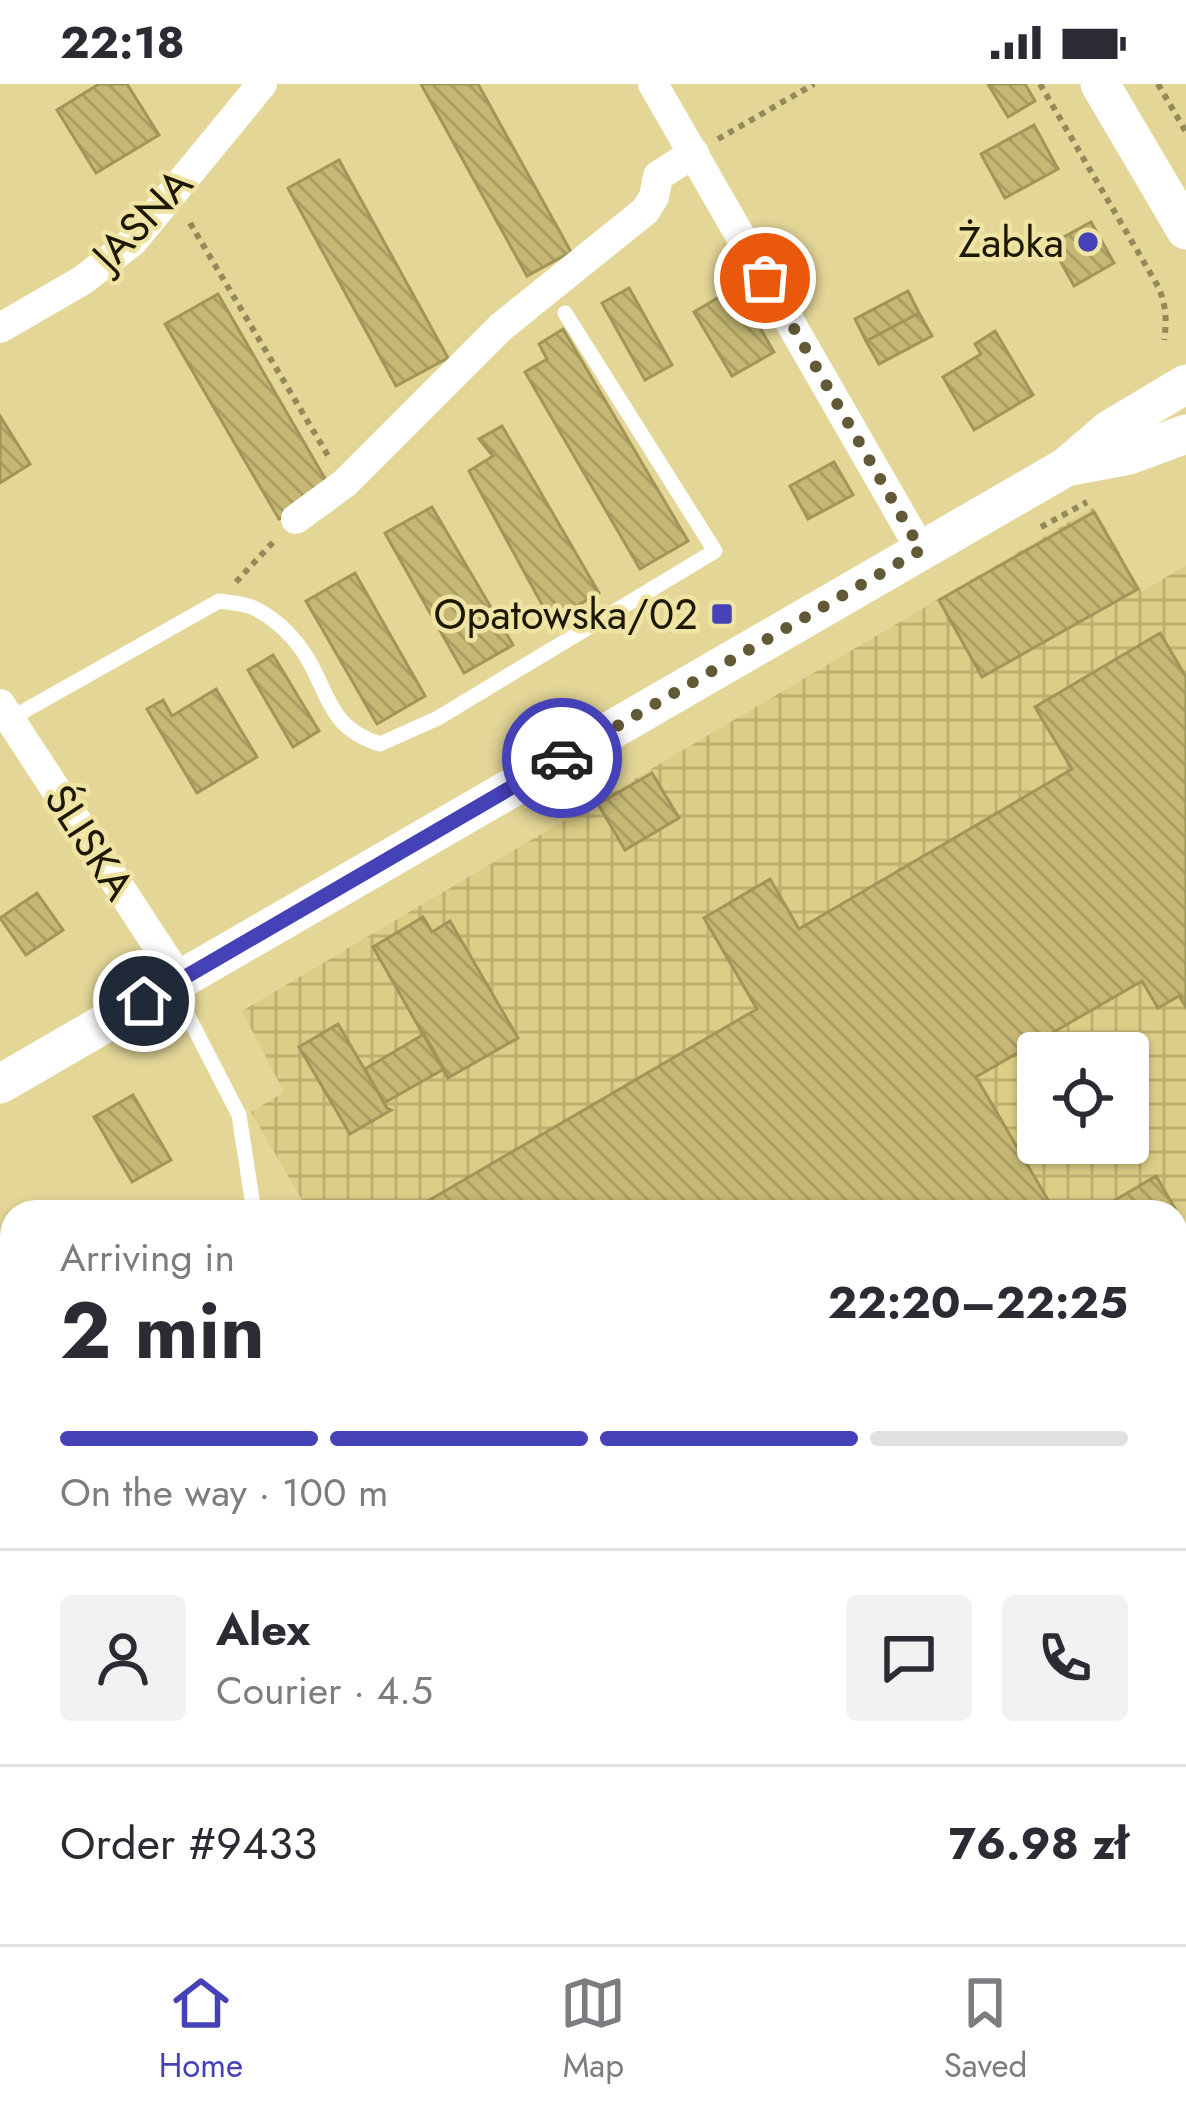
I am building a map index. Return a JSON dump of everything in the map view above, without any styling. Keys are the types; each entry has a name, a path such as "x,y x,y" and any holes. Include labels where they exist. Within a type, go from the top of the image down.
{"street":[{"name":"JASNA","path":"0,328 83,280 133,241 262,84"},
{"path":"653,84 921,550"},
{"path":"1100,84 1180,207"},
{"path":"296,519 344,483 502,327 645,211 658,176 694,153"},
{"path":"0,1084 1066,467 1109,430 1186,384"},
{"path":"1066,467 1129,454 1186,434"},
{"name":"ŚLISKA","path":"5,712 180,980"}],"lane":[{"path":"5,712 219,601 252,606 282,626 308,658 335,716 357,737 380,744 439,718 716,551 565,313"},
{"path":"180,980 188,1014 239,1114 252,1200"}],"path":[{"path":"694,153 814,84"},
{"path":"1040,84 1159,288 1167,321 1164,340"},
{"path":"1158,84 1186,132"},
{"path":"172,193 344,483"},
{"path":"219,601 296,519"}],"shaded area":[{"path":"1094,507 1142,592 1186,565 1186,1200 302,1200 251,1112 284,1092 242,1011"}],"building":[{"path":"99,84 127,84 159,135 96,173 57,110"},
{"path":"421,84 478,84 571,252 527,276"},
{"path":"988,84 1025,84 1035,101 1008,117"},
{"path":"1034,125 1058,169 1005,198 981,154"},
{"path":"339,160 448,358 396,386 288,188"},
{"path":"1091,222 1114,263 1074,286 1051,244"},
{"path":"736,287 774,352 732,376 694,312"},
{"path":"629,288 672,365 645,380 602,303"},
{"path":"908,291 919,313 866,341 855,319"},
{"path":"218,294 331,489 279,519 165,324"},
{"path":"919,313 932,336 879,364 866,341"},
{"path":"563,329 688,541 640,569 525,372 547,359 539,344"},
{"path":"995,331 1033,395 974,430 943,377 981,354 975,344"},
{"path":"0,416 30,464 0,483"},
{"path":"502,426 599,593 551,621 469,471 493,456 479,439"},
{"path":"834,462 853,495 808,519 790,486"},
{"path":"432,507 513,645 464,673 385,533"},
{"path":"1094,512 1138,589 982,677 939,600"},
{"path":"355,573 425,696 377,724 306,601"},
{"path":"1160,633 1186,677 1186,1007 1179,996 1158,1008 1142,981 1054,1032 1017,1032 1017,1053 976,1077 1017,1147 1017,1164 1027,1164 1048,1200 430,1200 757,1009 704,918 770,879 799,929 1072,769 1035,707"},
{"path":"273,655 319,731 293,747 248,670"},
{"path":"216,689 257,757 197,793 147,709 163,700 172,716"},
{"path":"652,773 679,818 625,850 598,804"},
{"path":"37,893 63,930 26,955 0,918"},
{"path":"423,917 432,932 450,921 518,1038 448,1078 373,947"},
{"path":"338,1024 391,1110 350,1134 299,1047"},
{"path":"424,1034 444,1069 384,1103 365,1069"},
{"path":"133,1095 171,1160 132,1182 94,1117"},
{"path":"1156,1176 1170,1200 1115,1200"}],"way so far":[{"path":"562,758 921,550 765,278"}],"place":[{"name":"Żabka","path":"1088,242"},
{"name":"Opatowska/02","path":"722,614"}],"route":[{"path":"144,1001 562,758"}]}
